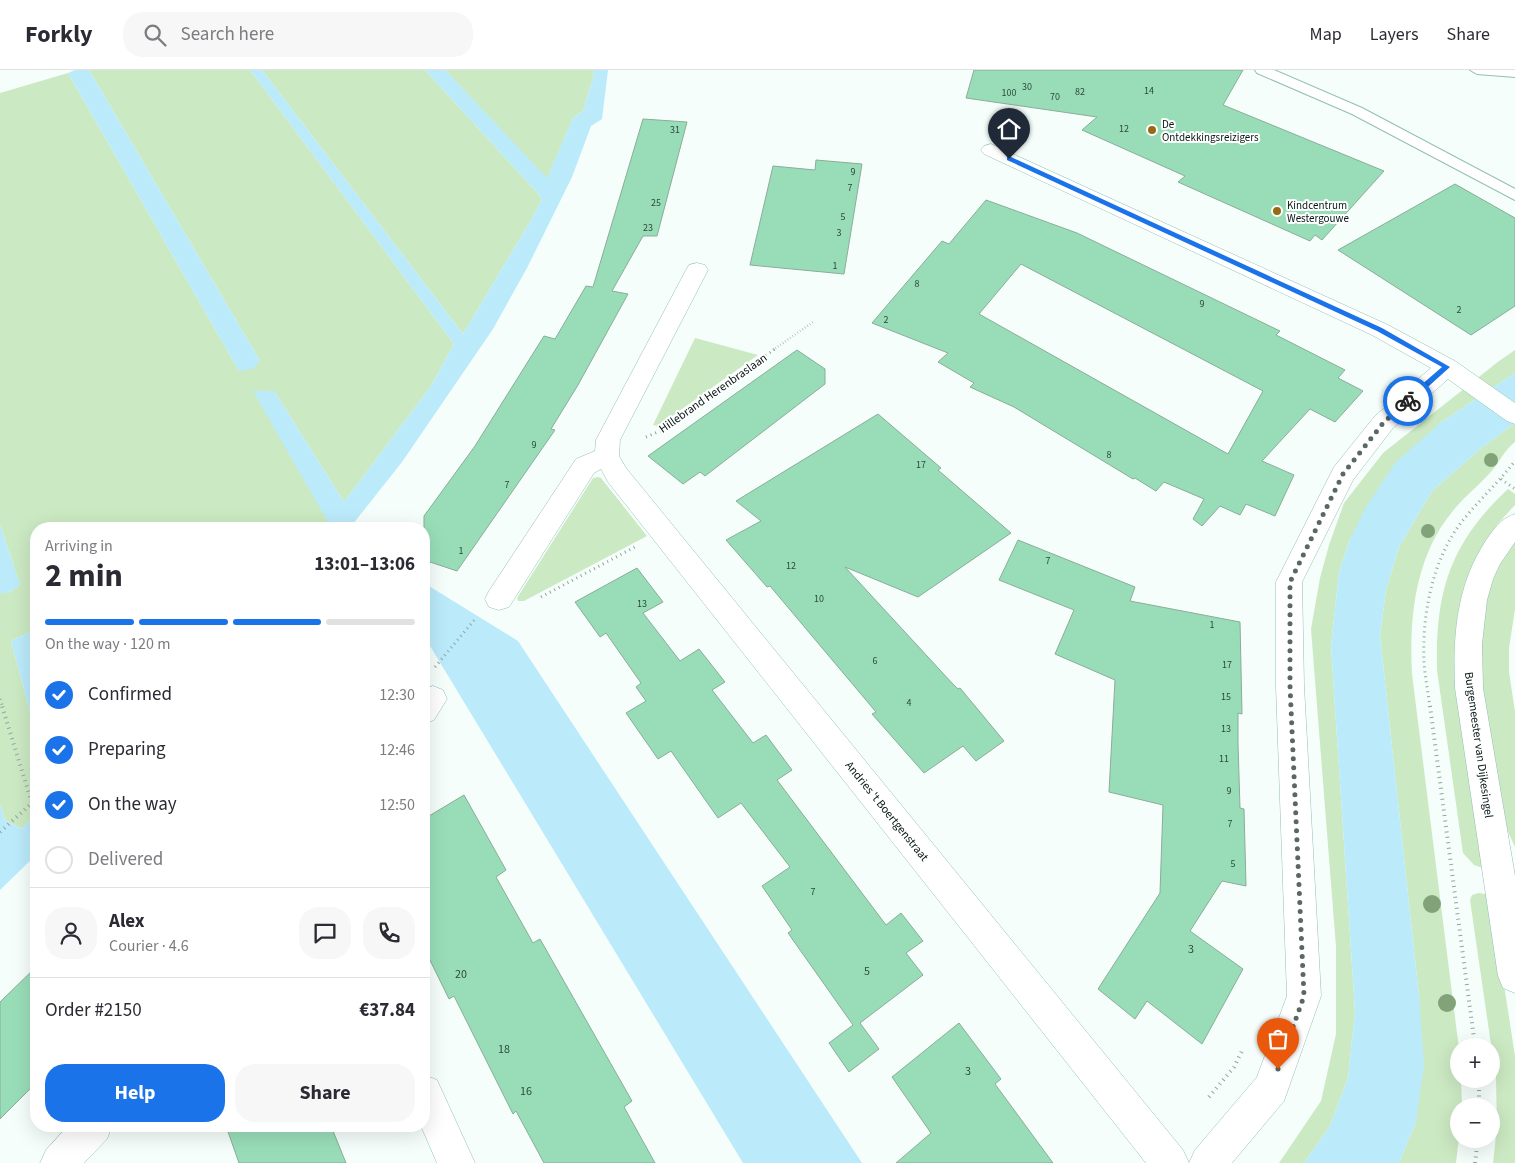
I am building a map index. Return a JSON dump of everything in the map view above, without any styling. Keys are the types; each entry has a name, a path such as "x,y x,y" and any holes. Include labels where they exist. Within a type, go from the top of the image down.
{"street":[{"path":"991,150 1380,330 1447,367 1515,415"},
{"path":"492,602 585,466 607,456 608,440 697,270"},
{"path":"1208,1163 1271,1088 1304,996 1290,686 1290,582 1343,474 1384,422 1447,367"},
{"name":"Andries 't Boertgenstraat","path":"607,456 617,475 1170,1163"},
{"name":"Burgemeester van Dijkesingel","path":"1515,524 1507,531 1490,556 1480,579 1471,611 1466,647 1469,688 1508,886 1515,976"},
{"path":"430,1107 456,1163"},
{"path":"59,1163 88,1132"}],"lane":[{"path":"1262,70 1357,111 1515,195"},
{"path":"1477,70 1515,73"}],"path":[{"name":"Hillebrand Herenbraslaan","path":"607,456 660,431 813,322"},
{"path":"1501,479 1515,489"},
{"path":"433,670 492,602 522,607 664,532"},
{"path":"0,699 30,796"},
{"path":"0,832 30,805"},
{"path":"1452,873 1474,1038"},
{"path":"1475,1163 1477,1148"}],"green space":[{"path":"89,70 250,70 454,344 431,386 344,502 274,391 329,522 30,522 30,632 11,641 30,712 30,820 22,829 5,820 0,805 0,593 8,593 20,585 0,525 0,93 68,73 239,371 260,361"},
{"path":"262,70 425,70 542,198 534,215 463,334"},
{"path":"445,70 593,70 594,75 583,111 573,118 547,179"},
{"path":"695,338 758,355 658,426 653,425"},
{"path":"1515,350 1515,373 1440,423 1350,539 1339,572 1331,646 1355,1011 1348,1078 1330,1126 1304,1163 1279,1163 1321,1101 1336,1034 1336,947 1311,629 1320,578 1329,545 1344,503 1383,453"},
{"path":"1515,423 1515,442 1507,449 1489,474 1452,512 1430,549 1417,589 1411,653 1412,674 1458,1038 1450,1038 1450,1088 1461,1088 1462,1098 1450,1098 1450,1148 1458,1148 1456,1163 1399,1163 1416,1122 1419,996 1380,635 1386,590 1399,547 1432,491 1479,450"},
{"path":"593,478 601,478 647,536 524,601 518,601 517,598"},
{"path":"1508,489 1515,494 1515,505 1486,540 1476,558 1463,596 1459,616 1455,661 1486,869 1474,865 1463,853 1437,670 1437,642 1443,593 1450,570 1472,529"},
{"path":"1515,540 1515,609 1509,648 1509,672 1515,712 1515,847 1505,825 1482,688 1480,662 1486,601 1498,566"},
{"path":"1479,893 1490,895 1515,1056 1515,1163 1493,1163 1495,1148 1500,1148 1500,1098 1496,1098 1496,1088 1500,1088 1500,1038 1490,1038 1470,900 1472,895"}],"water":[{"path":"75,70 89,70 260,361 253,369 239,371 68,73"},
{"path":"250,70 262,70 463,334 534,215 542,198 425,70 445,70 547,178 573,118 583,111 594,75 593,70 608,70 602,119 591,126 572,177 527,268 493,329 402,462 355,522 328,522 253,391 274,391 344,502 431,386 454,344"},
{"path":"1515,373 1515,423 1479,450 1432,491 1399,547 1386,590 1380,635 1419,996 1424,1064 1416,1122 1399,1163 1304,1163 1330,1126 1348,1078 1355,1011 1331,646 1339,572 1350,539 1366,507 1395,463 1440,423"},
{"path":"0,525 20,585 8,593 0,593"},
{"path":"430,587 518,641 862,1163 743,1163 430,646"},
{"path":"30,632 30,712 11,641"},
{"path":"0,805 5,820 22,829 30,820 30,861 0,890"}],"building":[{"name":"Kindcentrum Westergouwe","path":"974,70 1243,70 1223,105 1384,171 1322,240 1315,235 1310,241 1178,182 1185,176 1082,130 1097,117 966,98"},
{"path":"643,119 687,122 657,236 643,236 612,291 628,294 578,385 551,429 555,430 457,571 430,562 430,522 424,522 424,516 475,446 544,336 555,339 586,286 593,287"},
{"path":"816,160 862,164 844,274 750,265 773,166 815,170"},
{"path":"1455,184 1515,218 1515,306 1471,335 1338,250"},
{"path":"986,200 1077,233 1280,331 1276,335 1345,370 1338,378 1363,391 1335,422 1310,409 1262,461 1294,475 1275,516 1246,504 1240,515 1220,506 1202,526 1193,519 1204,499 1164,482 1156,491 1135,478 1133,479 1014,407 970,387 974,383 938,362 948,353 872,323 942,241 949,244","holes":["1021,264 1263,391 1228,454 979,314"]},
{"path":"797,350 825,369 825,384 705,476 700,472 683,484 648,456"},
{"path":"878,414 941,468 938,470 1011,533 918,597 845,567 951,682 958,689 960,688 1004,741 976,761 963,746 924,773 872,714 876,712 770,586 767,587 726,540 761,521 736,501"},
{"path":"1018,540 1135,587 1130,601 1240,622 1242,714 1238,713 1238,743 1240,808 1244,809 1246,886 1222,881 1190,931 1243,969 1202,1044 1147,1001 1135,1019 1098,989 1160,893 1163,805 1109,792 1115,680 1055,654 1074,610 999,580"},
{"path":"637,568 663,602 643,613 680,661 699,649 725,682 712,690 753,743 766,735 792,770 777,780 886,925 901,913 923,941 906,953 923,975 860,1023 879,1049 849,1072 829,1043 853,1025 788,933 792,930 762,886 790,867 741,803 718,818 671,751 658,759 626,713 646,701 636,687 641,683 606,633 600,637 575,602"},
{"path":"464,795 506,870 496,877 533,943 540,939 632,1101 624,1107 655,1163 544,1163 516,1111 513,1114 454,996 449,999 430,960 430,815"},
{"path":"30,973 30,1089 0,1119 0,1002"},
{"path":"959,1023 1001,1079 995,1084 1053,1163 896,1163 931,1133 892,1077"},
{"path":"228,1132 333,1132 346,1163 239,1163"}],"way so far":[{"path":"1278,1069 1304,996 1290,686 1290,582 1343,474 1384,422 1408,401"}],"place":[{"name":"De Ontdekkingsreizigers","path":"1152,130"},
{"name":"Kindcentrum Westergouwe","path":"1277,211"}],"route":[{"path":"1009,159 1380,330 1447,367 1408,401"}]}
